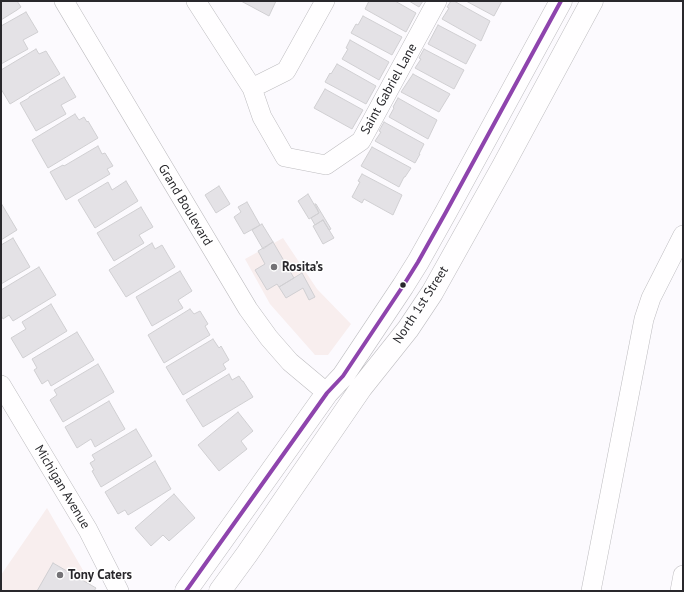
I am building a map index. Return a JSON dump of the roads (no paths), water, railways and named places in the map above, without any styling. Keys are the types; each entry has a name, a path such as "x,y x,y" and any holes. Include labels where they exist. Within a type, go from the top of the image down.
{"main road":[{"name":"North 1st Street","path":"186,591 327,393 343,376 418,262 561,1"},
{"name":"North 1st Street","path":"220,591 361,388 408,329 432,293 503,166 592,1"},
{"path":"247,554 248,544 257,520 332,411 334,401 327,393"}],"street":[{"name":"Grand Boulevard","path":"64,1 248,309 269,338 290,362 327,393"},
{"path":"252,88 286,71 325,1"},
{"name":"Saint Gabriel Lane","path":"199,3 252,88 262,117 285,157 326,165 361,141 437,1"},
{"path":"591,591 644,319 651,298 683,235"},
{"name":"Michigan Avenue","path":"1,385 88,530 120,591"},
{"path":"680,591 683,575"}],"place":[{"name":"Rosita’s","path":"274,267"},
{"name":"Tony Caters","path":"60,575"}]}
